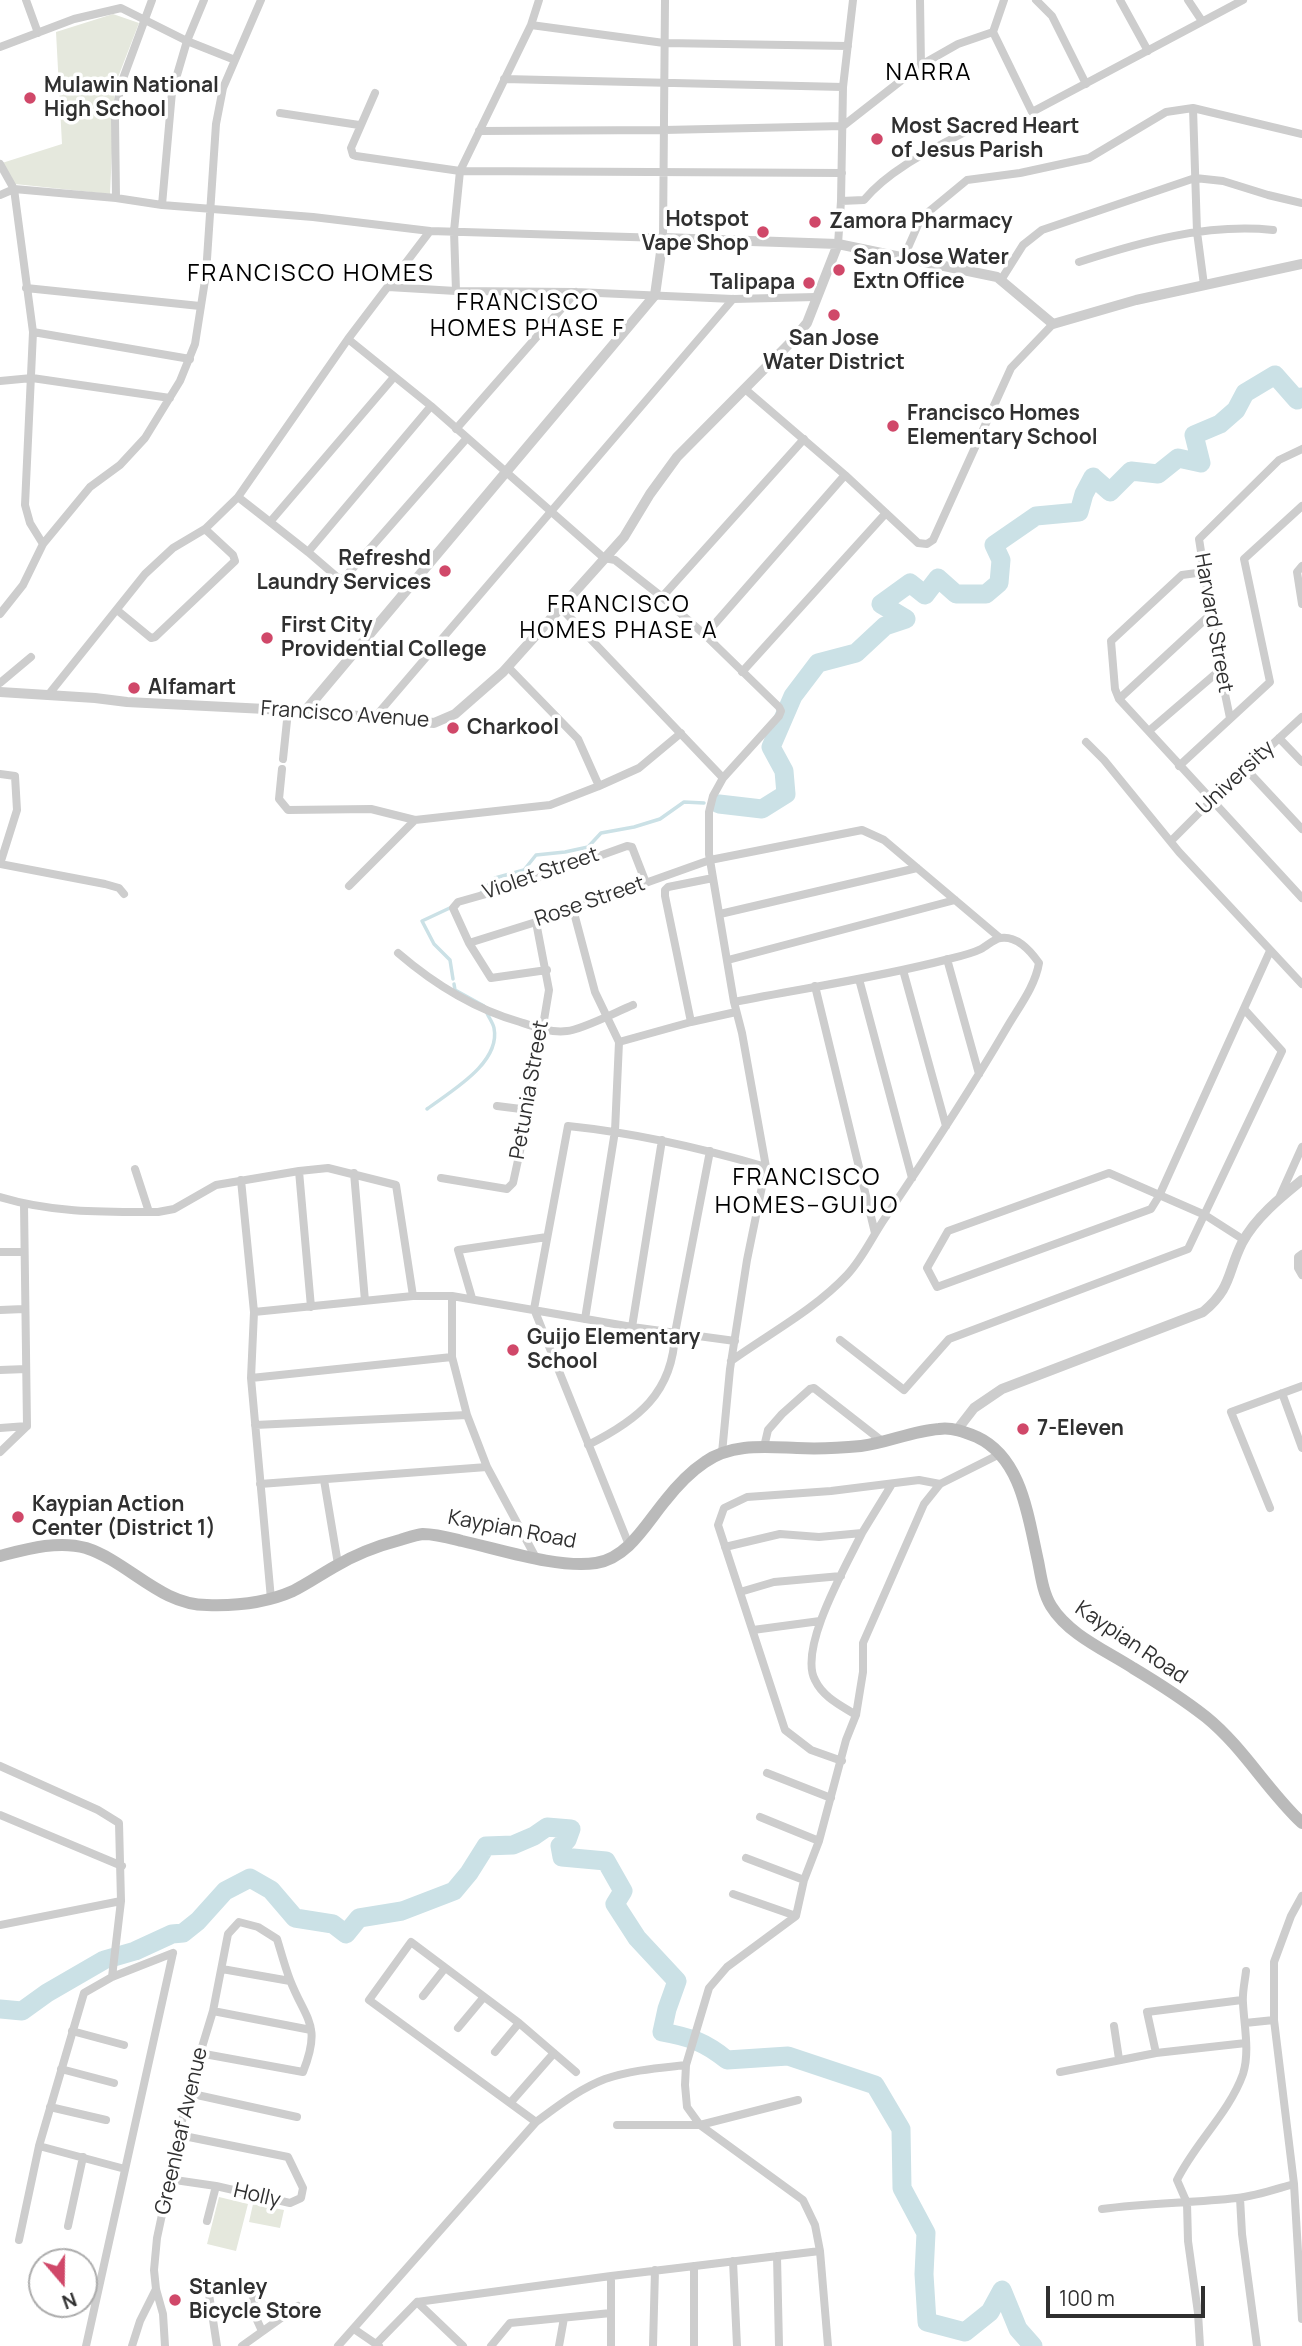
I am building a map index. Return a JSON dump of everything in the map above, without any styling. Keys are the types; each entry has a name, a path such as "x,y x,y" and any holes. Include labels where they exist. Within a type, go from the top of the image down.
{"main road":[{"name":"Kaypian Road","path":"0,1556 41,1545 83,1547 114,1561 177,1601 203,1606 271,1600 295,1590 338,1564 391,1542 420,1534 536,1558 595,1563 612,1558 629,1545 685,1478 707,1460 722,1453 755,1446 865,1446 941,1428 957,1430 985,1441 1012,1468 1019,1486 1041,1580 1049,1604 1062,1620 1098,1647 1205,1717 1237,1746 1289,1811 1302,1823"}],"street":[{"path":"26,0 38,33"},
{"path":"116,198 116,118 121,84 152,0"},
{"path":"162,205 172,92 187,41 204,0"},
{"path":"0,614 23,585 43,544 90,487 120,465 145,438 190,359 195,344 209,241 216,124 223,88 261,0"},
{"path":"456,291 454,232 460,171 531,25 539,0"},
{"path":"304,711 655,295 663,238 665,0"},
{"path":"838,244 844,126 843,87 853,0"},
{"path":"920,0 921,65"},
{"path":"1004,0 993,32 1032,112 1243,0"},
{"path":"1036,0 1052,16 1086,84"},
{"path":"1120,0 1148,51"},
{"path":"1188,0 1202,22"},
{"path":"0,47 74,19 121,8 187,41 235,60"},
{"path":"531,25 664,43 848,46"},
{"path":"478,131 844,126 921,65 958,44 993,32"},
{"path":"504,79 843,87"},
{"path":"375,93 359,125 351,148 353,155 460,171 842,173"},
{"path":"903,259 921,218 967,180 1020,173 1089,158 1167,112 1193,108 1302,134"},
{"path":"1193,108 1197,232 1204,285"},
{"path":"281,113 359,125"},
{"path":"841,201 864,200 911,163 978,125"},
{"path":"0,164 14,189 33,332 24,505 30,523 43,544"},
{"path":"1000,280 1023,245 1042,230 1195,178 1223,181 1302,202"},
{"path":"0,195 14,189 430,231 838,244 997,277 1053,324"},
{"path":"1079,262 1197,232 1273,230"},
{"path":"49,694 145,574 173,548 205,529 238,497 348,340 430,231"},
{"name":"Francisco Avenue","path":"0,692 304,711 434,723 455,714 508,667 624,537 677,457 807,323 838,244"},
{"path":"745,389 845,475 918,543 927,544 933,540 1011,368 1053,324 1136,300 1302,264"},
{"path":"388,287 733,299 816,296"},
{"path":"26,288 200,306"},
{"path":"456,429 576,292"},
{"path":"375,717 733,299"},
{"path":"33,332 190,359"},
{"path":"348,340 430,406 604,558 615,560 662,597 705,635 779,706 781,711 723,778 713,796 709,812 710,860 766,1167 747,1260 731,1361 722,1453"},
{"path":"270,522 394,377"},
{"path":"0,381 32,378 170,398"},
{"path":"308,552 430,406"},
{"path":"238,497 342,579 467,438"},
{"path":"662,597 804,439"},
{"name":"Harvard Street","path":"1230,718 1199,538 1279,460 1302,449"},
{"path":"705,635 845,475"},
{"path":"1179,766 1270,682 1244,559 1302,506"},
{"path":"742,672 886,513"},
{"path":"117,610 150,638 155,637 234,561 233,555 205,529"},
{"path":"1302,566 1297,572 1302,604"},
{"path":"1204,572 1182,575 1111,641 1115,689 1119,699 1302,898"},
{"path":"560,607 723,778"},
{"path":"1119,699 1211,614"},
{"path":"0,683 31,657"},
{"path":"508,667 578,739 599,786"},
{"path":"1150,730 1220,670"},
{"path":"283,759 288,710"},
{"name":"University","path":"1171,841 1302,717"},
{"path":"282,769 279,799 288,810 371,810 415,820 550,805 639,768 681,733"},
{"path":"1279,738 1302,762"},
{"path":"1086,742 1104,760 1179,852 1302,984"},
{"path":"1246,769 1302,829"},
{"path":"0,774 15,776 17,810 0,864 105,884 119,888 124,894"},
{"path":"349,886 415,820"},
{"name":"Rose Street","path":"469,943 710,860 862,830 884,840 1000,938 1017,940 1031,951 1039,962 1030,988 979,1074"},
{"name":"Violet Street","path":"469,943 453,910 458,902 518,885 627,846 632,847 646,883"},
{"path":"720,914 917,868"},
{"path":"691,1021 665,890 668,887 713,877"},
{"path":"728,960 955,900"},
{"path":"573,909 595,992 619,1042 615,1131 585,1319"},
{"name":"Petunia Street","path":"441,1178 481,1186 510,1188 529,1110 549,990 536,922"},
{"path":"734,1002 947,960 980,950 1000,938"},
{"path":"469,943 491,978 547,970"},
{"path":"1244,1240 1205,1215 1159,1196 1109,1174 948,1231 927,1268 937,1287 1150,1209 1159,1196 1270,951"},
{"path":"397,953 420,973 463,1000 499,1017 541,1029 571,1031 633,1005"},
{"path":"731,1361 813,1306 846,1276 863,1255 979,1074 947,960"},
{"path":"903,970 946,1126"},
{"path":"859,979 912,1178"},
{"path":"815,986 875,1233"},
{"path":"840,1340 904,1390 949,1339 1188,1249 1282,1051 1244,1009"},
{"path":"619,1042 691,1021 736,1012"},
{"path":"497,1106 529,1110"},
{"path":"629,1545 534,1309 568,1126 662,1140 766,1167"},
{"path":"632,1327 662,1140"},
{"path":"1279,1199 1302,1147"},
{"path":"588,1445 620,1429 639,1414 655,1397 668,1373 675,1350 675,1333 710,1151"},
{"path":"0,1196 24,1204 62,1211 149,1212 174,1209 216,1185 241,1180 328,1168 354,1173 396,1185 413,1296"},
{"path":"135,1169 149,1212"},
{"path":"299,1171 311,1307"},
{"path":"354,1173 365,1301"},
{"path":"241,1180 254,1312 251,1378 271,1600"},
{"path":"957,1430 974,1408 1002,1389 1203,1312 1218,1300 1226,1286 1244,1240 1279,1199 1301,1182"},
{"path":"0,1452 27,1426 24,1204"},
{"path":"472,1298 458,1250 547,1237"},
{"path":"0,1251 23,1252"},
{"path":"1302,1254 1298,1257 1298,1268 1302,1275"},
{"path":"254,1312 413,1296 452,1296 632,1327 735,1341"},
{"path":"452,1296 452,1357 467,1415 487,1467 536,1558"},
{"path":"0,1310 24,1309"},
{"path":"251,1378 452,1357"},
{"path":"0,1370 26,1369"},
{"path":"1270,1508 1231,1412 1302,1386"},
{"path":"764,1447 768,1430 782,1414 814,1388 882,1441"},
{"path":"1282,1393 1302,1448"},
{"path":"256,1424 467,1415"},
{"path":"0,1428 27,1426"},
{"path":"828,2346 820,2251 815,2225 803,2200 700,2125 687,2107 686,2065 709,1987 727,1967 796,1916 804,1880 819,1841 846,1740 856,1715 863,1672 863,1643 925,1504 940,1484 1000,1454"},
{"path":"260,1484 487,1467"},
{"path":"324,1480 338,1564"},
{"path":"842,1761 811,1750 785,1730 725,1548 719,1525 724,1508 747,1497 831,1491 919,1480 940,1484"},
{"path":"856,1715 825,1695 813,1678 810,1658 820,1620 862,1533 892,1483"},
{"path":"725,1548 780,1534 819,1537 862,1533"},
{"path":"740,1592 774,1582 841,1576"},
{"path":"752,1630 820,1620"},
{"path":"0,1766 98,1810 119,1823 121,1900 113,1973"},
{"path":"767,1773 831,1798"},
{"path":"0,1815 122,1866"},
{"path":"760,1817 819,1841"},
{"path":"746,1858 804,1880"},
{"path":"733,1894 796,1916"},
{"path":"1302,1896 1291,1916 1274,1962 1275,2020 1299,2235 1302,2319"},
{"path":"0,1925 121,1900"},
{"name":"Greenleaf Avenue","path":"165,2346 163,2314 154,2270 157,2238 188,2094 212,2011 228,1934 239,1922 258,1927 277,1939 290,1981"},
{"path":"536,2122 369,2000 411,1942 519,2023 576,2072"},
{"path":"19,2240 39,2146 84,1993 113,1973 173,1953 86,2346"},
{"path":"423,1996 445,1968"},
{"path":"199,2053 303,2072 310,2054 310,2018 290,1981 222,1969"},
{"path":"1200,2346 1188,2241 1187,2203 1177,2180 1185,2163 1221,2113 1243,2072 1245,2023 1242,2000 1246,1971"},
{"path":"458,2028 483,1997"},
{"path":"1156,2053 1147,2012 1242,2000"},
{"path":"212,2011 312,2030"},
{"path":"1245,2023 1275,2020"},
{"path":"495,2052 519,2023"},
{"path":"1114,2026 1119,2059"},
{"path":"72,2031 124,2045"},
{"path":"1060,2072 1156,2053 1245,2043"},
{"path":"511,2102 554,2053"},
{"path":"338,2346 536,2122 571,2096 604,2079 633,2071 686,2065"},
{"path":"61,2069 114,2083"},
{"path":"188,2094 297,2117"},
{"path":"617,2125 700,2125 798,2100"},
{"path":"50,2107 106,2119"},
{"name":"Holly","path":"169,2179 216,2186 290,2203 301,2198 303,2188 288,2157 179,2135"},
{"path":"39,2146 125,2169"},
{"path":"68,2226 83,2157"},
{"path":"1102,2209 1137,2204 1240,2198 1294,2184"},
{"path":"207,2221 216,2186"},
{"path":"1240,2198 1242,2234 1257,2346"},
{"path":"354,2329 378,2345 417,2302 820,2251"},
{"path":"777,2256 779,2346"},
{"path":"733,2261 737,2346"},
{"path":"694,2266 694,2346"},
{"path":"653,2346 655,2270"},
{"path":"611,2276 611,2346"},
{"path":"132,2346 140,2320 156,2289"},
{"path":"252,2291 262,2331"},
{"path":"209,2294 217,2346"},
{"path":"417,2302 463,2346"},
{"path":"242,2346 298,2306"},
{"path":"491,2346 510,2323 611,2313"},
{"path":"559,2346 564,2318"}],"shaded area":[{"path":"113,14 139,23 115,85 110,194 15,184 2,163 62,144 56,32"},
{"path":"219,2197 248,2204 236,2251 207,2244"},
{"path":"253,2204 284,2210 280,2228 249,2222"}],"waterway":[{"path":"719,804 762,809 786,794 784,771 771,747 793,696 818,663 856,653 885,626 906,619 881,604 910,583 925,595 938,578 956,594 986,594 999,583 1001,560 994,545 1036,516 1079,512 1093,477 1110,492 1131,471 1158,474 1178,458 1201,463 1194,435 1220,424 1236,410 1245,393 1275,375 1297,400 1302,397"},
{"path":"480,894 495,878 524,870 536,855 588,847 601,833 660,819 684,802 704,803"},
{"path":"453,979 450,960 434,944 422,921 454,906"},
{"path":"454,984 455,990 484,1006"},
{"path":"427,1109 461,1085 490,1053 494,1028 487,1013"},
{"path":"0,2009 22,2011 104,1960 135,1951 172,1934 183,1933 198,1921 225,1891 250,1878 271,1890 295,1918 333,1924 346,1934 359,1918 402,1911 454,1891 486,1846 513,1845 547,1827 571,1829 567,1840 560,1846 562,1857 606,1861 623,1891 615,1904 637,1938 677,1981 662,2032 697,2041 727,2060 788,2056 875,2085 901,2129 902,2188 926,2233 924,2274 927,2322 965,2332 990,2312 1002,2290 1018,2329 1033,2346"}],"place":[{"name":"Mulawin National High School","path":"30,98"},
{"name":"Most Sacred Heart of Jesus Parish","path":"877,139"},
{"name":"Zamora Pharmacy","path":"815,222"},
{"name":"Hotspot Vape Shop","path":"763,232"},
{"name":"San Jose Water Extn Office","path":"839,270"},
{"name":"Talipapa","path":"809,283"},
{"name":"San Jose Water District","path":"834,315"},
{"name":"Francisco Homes Elementary School","path":"893,426"},
{"name":"Refreshd Laundry Services","path":"445,571"},
{"name":"First City Providential College","path":"267,638"},
{"name":"Alfamart","path":"134,688"},
{"name":"Charkool","path":"453,728"},
{"name":"Guijo Elementary School","path":"513,1350"},
{"name":"7-Eleven","path":"1023,1429"},
{"name":"Kaypian Action Center (District 1)","path":"18,1517"},
{"name":"Stanley Bicycle Store","path":"175,2300"}],"district":[{"name":"NARRA","path":"929,73"},
{"name":"FRANCISCO HOMES","path":"311,274"},
{"name":"FRANCISCO HOMES PHASE F","path":"528,317"},
{"name":"FRANCISCO HOMES PHASE A","path":"619,619"},
{"name":"FRANCISCO HOMES–GUIJO","path":"807,1192"}]}
